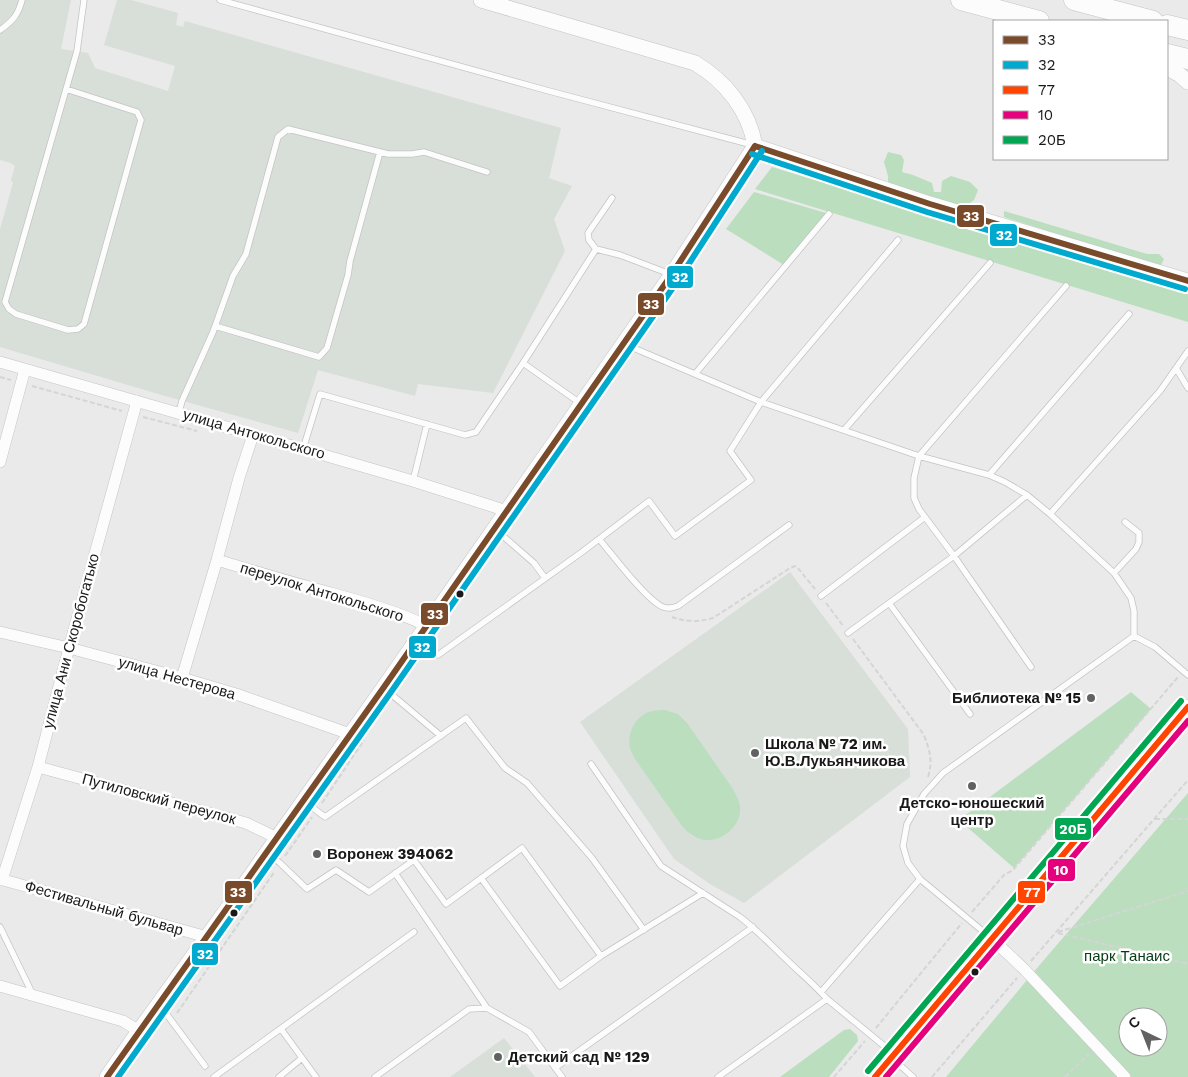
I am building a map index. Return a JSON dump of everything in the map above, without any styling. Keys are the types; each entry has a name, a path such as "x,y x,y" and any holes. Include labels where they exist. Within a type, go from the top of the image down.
{"highway":[{"path":"961,0 1035,20"},
{"path":"1084,1 1150,20"},
{"path":"1168,54 1188,59"}],"street":[{"path":"107,1077 495,529 672,274 755,146 750,124 737,101 727,88 706,69 695,62 481,0"},
{"path":"1168,69 1188,82"},
{"path":"755,146 930,204 1188,281"},
{"name":"улица Антокольского","path":"0,362 303,448 507,511"},
{"path":"0,462 25,369"},
{"name":"улица Ани Скоробогатько","path":"1,880 38,767 137,401"},
{"path":"182,678 253,435"},
{"name":"переулок Антокольского","path":"217,560 378,606 426,626"},
{"name":"улица Нестерова","path":"0,632 182,678 236,694 350,734"},
{"path":"875,1077 1188,707"},
{"name":"Путиловский переулок","path":"38,767 246,823 277,838"},
{"name":"Фестивальный бульвар","path":"1,880 207,937"},
{"path":"992,939 1024,969 1125,1077"},
{"path":"0,986 123,1022 139,1031"}],"lane":[{"path":"0,30 9,24 19,12 22,0"},
{"path":"66,89 137,112 140,120 84,324 78,329 68,330 16,314 4,302 77,51 84,0"},
{"path":"220,0 755,146"},
{"path":"179,412 215,326 233,276 246,254 278,136 288,128 388,154 424,152 487,172"},
{"path":"215,326 319,357 327,348 380,152"},
{"path":"612,198 588,234 589,240 596,249 620,255 672,274"},
{"path":"695,374 829,214"},
{"path":"416,640 438,655 649,501 675,536 751,480 730,451 761,402 898,240"},
{"path":"303,448 320,394 465,435 476,432 596,249"},
{"path":"844,430 990,263"},
{"path":"1031,667 919,509 914,498 914,478 920,456 1066,286"},
{"path":"989,475 1128,314"},
{"path":"623,344 761,402 920,456 989,475 1005,482 1027,495 1050,514 1114,573 1131,598 1134,611 1134,636"},
{"path":"1050,514 1160,391 1188,351"},
{"path":"523,363 582,404"},
{"path":"1176,368 1188,388"},
{"path":"413,481 427,424"},
{"path":"848,633 954,556 1027,495"},
{"path":"821,596 925,517"},
{"path":"1114,573 1136,549 1139,542 1139,533 1125,522"},
{"path":"599,539 648,597 661,606 670,608 678,606 789,525"},
{"path":"495,529 534,563 545,578"},
{"path":"889,603 970,714"},
{"path":"1134,636 1155,647 1186,673"},
{"path":"992,939 920,879 908,863 903,846 907,824 924,794 944,773 1134,636"},
{"path":"384,687 441,736"},
{"path":"303,801 325,817 466,718 505,768 527,782 592,858 644,930"},
{"path":"591,764 662,866 753,927 827,999 870,1035 913,1077"},
{"path":"266,853 307,889 336,870 369,892 414,860 446,904 522,848 601,956"},
{"path":"395,873 488,1008 529,1032 562,1077"},
{"path":"481,878 560,986 601,956 703,893"},
{"path":"821,992 920,879"},
{"path":"0,927 33,995"},
{"path":"556,1068 753,927"},
{"path":"214,1077 414,932"},
{"path":"718,1077 827,999"},
{"path":"159,1004 205,1066"},
{"path":"375,1077 469,1009 488,1008"},
{"path":"281,1029 316,1077"},
{"path":"279,1077 302,1058"}],"path":[{"path":"661,606 670,616 679,620 704,621 713,618 790,568 797,567 821,596 924,736 930,753 930,769 924,794"},
{"path":"834,1077 1004,875 1012,870 1186,673"},
{"path":"177,1013 366,737"},
{"path":"932,1077 1188,780"},
{"path":"1155,819 1188,819"},
{"path":"1056,933 1188,891"},
{"path":"1056,933 1188,964"},
{"path":"1065,1077 1096,1047"}],"shaded area":[{"path":"0,0 71,0 61,49 88,53 95,68 168,91 175,66 104,45 117,0 131,0 178,13 176,25 183,27 185,21 561,128 549,178 572,186 554,219 565,251 493,393 418,384 415,396 318,370 298,433 0,347 0,229 13,183 11,180 15,166 0,160"},
{"name":"Школа № 72 им. Ю.В.Лукьянчикова","path":"790,572 908,729 910,777 744,903 710,884 674,859 580,722"},
{"name":"Детский сад № 129","path":"504,1038 535,1077 450,1077"}],"green space":[{"path":"888,152 901,155 904,160 902,172 932,183 934,192 941,192 942,181 951,176 970,182 978,190 974,200 965,207 888,185 888,176 884,162"},
{"path":"772,167 1188,294 1188,322 755,189"},
{"path":"754,192 826,213 784,265 726,229"},
{"path":"1004,211 1147,254 1159,254 1164,259 1160,267 1004,217"},
{"path":"1131,692 1151,709 1014,868 959,820"},
{"path":"665,710 678,714 687,723 733,789 737,798 740,809 738,820 728,833 721,837 706,840 698,838 686,830 631,751 629,742 631,730 637,720 647,713"},
{"name":"парк Танаис","path":"1188,793 1188,1077 946,1077 1043,961"},
{"path":"850,1029 857,1035 858,1041 829,1077 780,1077 844,1030"}],"transit line":[{"name":"33","path":"755,146 930,204 1188,281"},
{"name":"33","path":"107,1077 384,687 672,274 755,146"},
{"name":"32","path":"118,1077 391,692 679,279 762,151"},
{"name":"32","path":"752,154 927,212 1185,289"},
{"name":"20Б","path":"868,1071 1181,701"},
{"name":"77","path":"875,1077 1188,707"},
{"name":"10","path":"886,1077 1188,721"}],"place":[{"name":"Библиотека № 15","path":"1091,698"},
{"name":"Школа № 72 им. Ю.В.Лукьянчикова","path":"755,753"},
{"name":"Детско-юношеский центр","path":"972,786"},
{"name":"Воронеж 394062","path":"317,854"},
{"name":"Детский сад № 129","path":"498,1057"}]}
